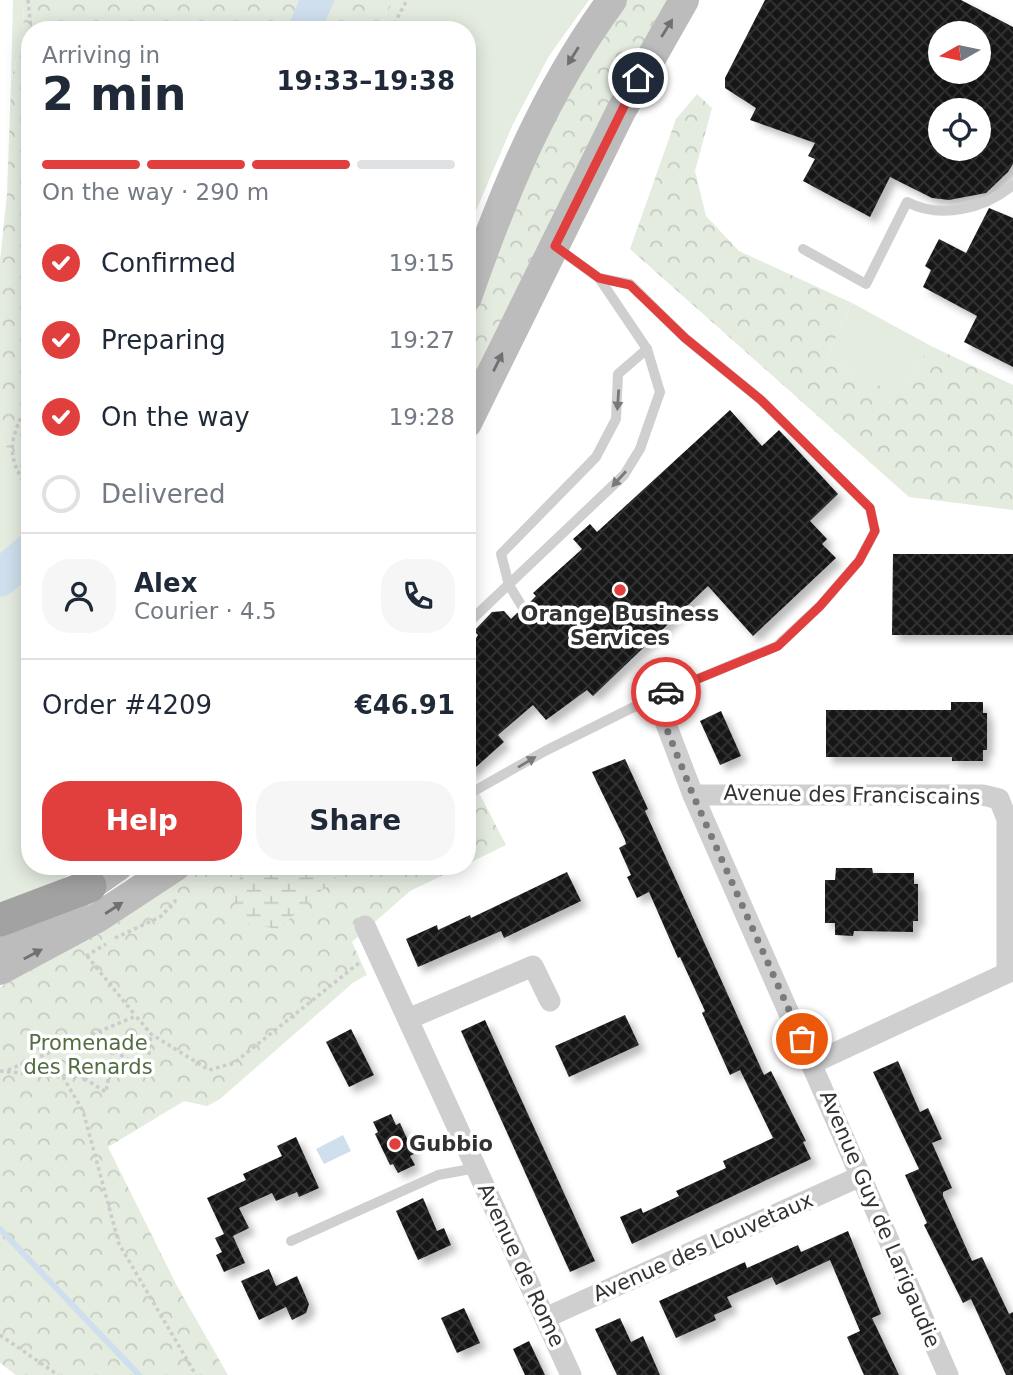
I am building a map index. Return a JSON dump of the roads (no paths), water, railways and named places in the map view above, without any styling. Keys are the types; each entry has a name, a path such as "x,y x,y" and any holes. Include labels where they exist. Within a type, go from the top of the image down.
{"highway":[{"path":"0,920 90,886"}],"main road":[{"path":"476,271 508,184 559,79 612,0"},
{"path":"476,405 649,58 684,0"},
{"path":"0,942 39,922 105,875"},
{"path":"0,970 65,936 163,875"}],"street":[{"name":"Avenue Guy de Larigaudie","path":"663,716 693,795 948,1375"},
{"name":"Avenue des Franciscains","path":"693,795 983,795 1006,798 1007,973 813,1063"},
{"name":"Avenue de Rome","path":"365,926 571,1375"},
{"path":"408,1019 533,966 550,1001"},
{"name":"Avenue des Louvetaux","path":"545,1318 861,1176"}],"lane":[{"path":"803,249 866,284 907,202 947,210 970,208 998,198 1013,185"},
{"path":"476,790 545,751 654,697 778,646 820,606 859,561 875,531 870,508 761,400 685,338 630,285 599,278 555,246"},
{"path":"476,616 624,475 640,449 660,392 647,349 616,307 599,278"},
{"path":"523,608 509,585 501,554 596,457 616,419 618,374 647,349"},
{"path":"654,697 663,716"},
{"path":"292,1241 438,1175 477,1168"}],"water":[{"path":"299,0 335,0 326,21 290,21"},
{"path":"343,1135 351,1151 324,1164 316,1149"}],"waterway":[{"path":"0,578 21,560"},
{"path":"0,1229 139,1375"}],"place":[{"name":"Orange Business Services","path":"620,590"},
{"name":"Gubbio","path":"395,1144"}],"park label":[{"name":"Promenade des Renards","path":"88,1055"}]}
